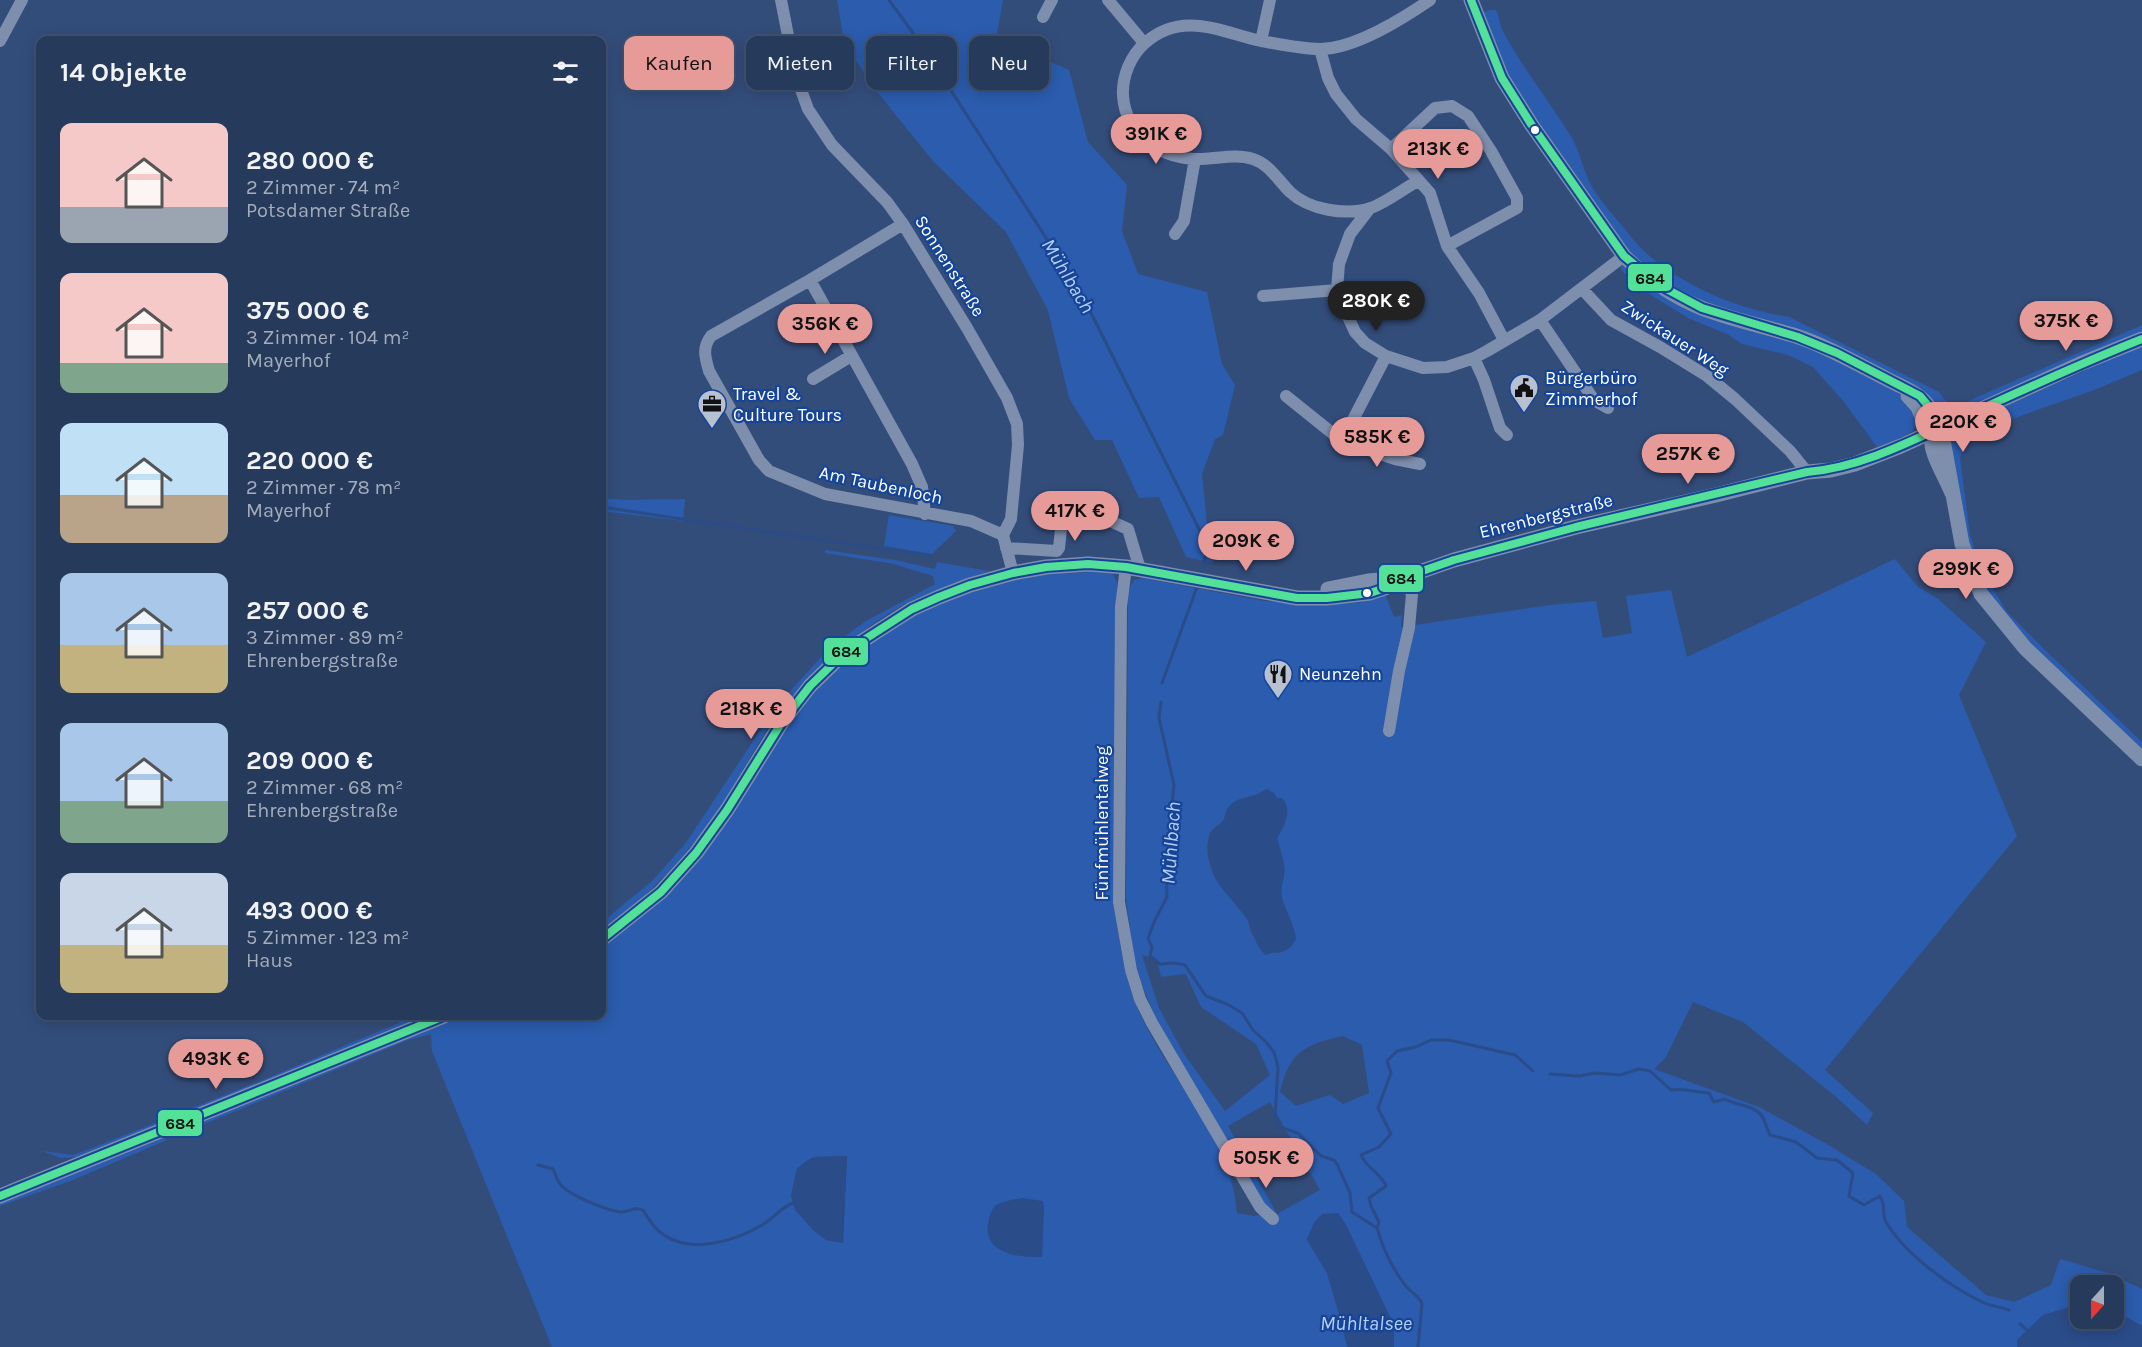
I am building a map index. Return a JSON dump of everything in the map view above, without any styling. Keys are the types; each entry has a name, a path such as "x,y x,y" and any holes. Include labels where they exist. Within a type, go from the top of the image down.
{"street":[{"path":"0,41 22,0"},
{"name":"Sonnenstraße","path":"781,0 796,76 808,109 832,145 887,202 903,224 967,328 1006,398 1017,424 1018,445 1011,519 1002,536"},
{"path":"1043,17 1052,0"},
{"path":"1108,0 1144,43"},
{"path":"1261,41 1270,0"},
{"path":"1350,234 1347,221 1304,202 1291,193 1267,166 1256,160 1242,156 1195,159 1175,156 1149,144 1135,131 1127,113 1124,102 1124,82 1132,59 1144,43 1160,33 1177,27 1208,26 1261,41 1320,50 1361,40 1430,0"},
{"path":"1471,0 1502,78 1531,124 1624,256 1641,272 1659,285 1702,308 1798,337 1837,353 1920,396 1930,408 1934,418 1931,441 1933,453 1952,493 1962,544 1981,594 2025,648 2142,759"},
{"path":"1320,50 1328,78 1336,94 1356,118 1391,149 1430,193 1447,246 1479,293 1504,340"},
{"path":"1391,149 1435,108 1452,106 1468,116 1491,151 1517,198 1517,208 1447,246"},
{"path":"1175,234 1184,221 1195,159"},
{"path":"1418,181 1370,208 1350,234 1339,264 1337,290 1355,332 1365,343 1386,356 1423,368 1448,367 1474,358 1540,320 1624,256"},
{"path":"1331,212 1370,208"},
{"name":"Am Taubenloch","path":"903,224 711,336 705,344 705,358 709,371 759,460 769,471 825,494 971,520 1002,536"},
{"path":"810,280 912,464 922,487 925,513"},
{"name":"Zwickauer Weg","path":"1582,289 1611,320 1707,376 1790,451 1807,472"},
{"path":"1263,296 1337,290"},
{"path":"1540,320 1594,400 1608,408"},
{"name":"Ehrenbergstraße","path":"606,936 661,892 696,853 727,810 782,722 810,686 844,652 912,609 939,597 1012,573 1046,567 1088,564 1133,568 1297,598 1327,598 1370,593 1385,588 1402,578 1454,560 1576,527 1807,472 1831,470 1855,464 1901,446 2080,364 2142,339"},
{"path":"813,379 851,356"},
{"path":"1342,441 1386,356"},
{"path":"1474,358 1487,387 1500,428 1507,435"},
{"path":"1286,396 1342,441 1395,459 1420,464"},
{"path":"1006,548 1057,551 1062,520 1068,514 1099,516 1128,529 1133,568"},
{"path":"1002,536 1012,573"},
{"name":"Fünfmühlentalweg","path":"1133,568 1121,607 1119,902 1131,970 1140,999 1178,1069 1260,1207 1273,1219"},
{"path":"1389,730 1412,594 1402,578"},
{"path":"0,1196 434,1020"}],"shaded area":[{"path":"837,0 1003,0 997,36 969,36 969,90 1049,90 1049,62 1069,70 1088,142 1127,185 1122,231 1138,274 1207,292 1222,364 1235,385 1223,435 1215,439 1202,474 1207,523 1213,539 1213,563 1186,557 1159,497 1139,498 1112,440 1095,440 1069,398 1048,310 1006,232 933,161 876,90 957,90 957,36 866,36 866,76 854,57 854,36 843,36"},
{"path":"1496,10 1511,45 1572,138 1588,179 1600,199 1634,241 1660,265 1712,295 1750,308 1789,317 1939,392 1945,400 1957,406 2142,325 2142,333 1961,411 1952,411 1942,407 1913,385 1806,332 1691,297 1644,266 1625,247 1508,78 1483,13"},
{"path":"1628,266 1640,277 1789,338 1890,387 1909,402 1917,418 1914,430 1899,439 1877,447 1844,402 1813,367 1788,355 1742,344 1727,334 1688,318 1651,295 1623,272 1620,267"},
{"path":"2142,345 2142,370 2097,389 1989,427 1971,440 1960,458 1970,535 1982,571 2007,612 2142,742 2142,753 2053,669 1991,601 1971,561 1948,442 1952,433 1959,427"},
{"path":"606,498 685,499 683,521 606,511"},
{"path":"889,515 953,526 956,531 932,554 884,546"},
{"path":"825,550 895,560 935,569 937,562 989,571 900,607 867,628 821,667 772,722 720,808 694,843 651,890 606,929 606,919 652,881 685,844 775,708 830,647 866,621 935,584 933,576 894,564 825,553"},
{"path":"1895,559 1918,587 1937,598 1986,642 1959,695 2017,836 1825,1070 1873,1113 1867,1125 1835,1096 1743,1022 1693,1002 1666,1057 1654,1069 1759,1107 1876,1174 1904,1201 1907,1227 1986,1295 2014,1302 2051,1285 2060,1259 2112,1275 2070,1275 2070,1307 2043,1315 2017,1340 2017,1347 1394,1347 1393,1325 1346,1225 1338,1213 1314,1223 1307,1239 1327,1273 1347,1347 552,1347 432,1051 431,1034 408,1040 175,1136 177,1131 446,1020 606,1020 606,943 623,931 759,765 818,686 854,652 898,622 983,586 1038,575 1112,573 1117,582 1115,911 1125,970 1136,1004 1148,1030 1210,1131 1223,1158 1232,1185 1237,1213 1254,1216 1265,1213 1159,1026 1140,980 1133,951 1126,899 1128,591 1134,580 1143,578 1264,601 1338,604 1363,602 1385,594 1394,617 1402,615 1401,627 1550,605 1596,601 1603,638 1632,633 1626,596 1671,590 1687,657","holes":["1267,789 1277,799 1285,824 1277,838 1284,869 1281,894 1296,939 1286,950 1278,953 1270,950 1255,938 1247,919 1218,881 1209,860 1207,848 1212,831 1237,800 1252,797","1142,955 1157,960 1161,977 1186,974 1201,1007 1256,1044 1270,1075 1225,1111 1184,1054 1159,1008","1343,1036 1362,1045 1369,1093 1343,1104 1330,1095 1296,1106 1280,1092 1288,1068 1294,1059 1309,1047 1318,1042","1270,1102 1320,1190 1277,1214 1228,1126","847,1156 843,1243 826,1240 791,1196 797,1169 814,1157"]},
{"path":"405,1020 419,1020 77,1157 61,1158 42,1151 73,1155 270,1077"},
{"path":"159,1136 167,1140 73,1180 0,1206 0,1201"},
{"path":"2124,1281 2142,1289 2142,1326 2124,1316"}],"water":[{"path":"1267,789 1277,798 1282,798 1287,808 1286,818 1277,838 1284,870 1282,898 1296,939 1286,950 1266,955 1256,942 1247,919 1215,878 1208,848 1211,833 1224,821 1229,806 1240,799"},
{"path":"847,1156 843,1243 826,1240 814,1231 795,1210 791,1196 797,1169 806,1161 814,1157"},
{"path":"1022,1198 1043,1201 1042,1257 1014,1255 997,1248 991,1242 988,1223 995,1206"},
{"name":"Mühltalsee","path":"1338,1213 1394,1325 1394,1347 1347,1347 1327,1273 1307,1240 1314,1223 1322,1214"},
{"path":"2070,1307 2070,1329 2124,1329 2124,1316 2142,1326 2142,1347 2017,1347 2017,1340 2043,1315"}],"waterway":[{"name":"Mühlbach","path":"889,0 921,44 1079,289 1201,533 1206,554 1202,571"},
{"path":"606,508 930,556"},
{"name":"Mühlbach","path":"1162,683 1197,587"},
{"name":"Mühlbach","path":"1161,702 1159,718 1174,785 1171,814 1173,831 1166,870 1167,897 1148,938 1152,947 1150,956 1160,964 1185,965 1206,996 1242,1013 1253,1030 1274,1052 1278,1067 1275,1118 1279,1127 1298,1133 1321,1156 1334,1160 1337,1164 1350,1193 1352,1212 1377,1228 1396,1272 1422,1303 1418,1347"},
{"path":"1377,1228 1379,1222 1369,1198 1386,1186 1361,1155 1379,1147 1391,1134 1378,1108 1391,1073 1387,1061 1397,1051 1416,1047 1431,1040 1449,1040 1515,1055 1533,1071"},
{"path":"1550,1074 1620,1075 1639,1069 1650,1071 1671,1090 1709,1093 1714,1102 1725,1099 1754,1109 1762,1116 1770,1135 1796,1142 1817,1158 1837,1160 1853,1173 1849,1196 1864,1205 1880,1196 1886,1222 1894,1234 1929,1268 1982,1302 2009,1310"},
{"path":"538,1165 553,1169 558,1181 565,1189 589,1202 621,1212 643,1210 652,1225 660,1232 684,1243 711,1244 725,1241 762,1225 793,1203"},
{"path":"2020,1324 2027,1330"}],"transit line":[{"name":"684","path":"1471,0 1502,78 1531,124 1624,256 1659,285 1702,308 1798,337 1837,353 1920,396 1930,408 1934,430"},
{"name":"684","path":"606,936 661,892 696,853 727,810 782,722 810,686 845,652 912,609 939,597 970,585 1013,573 1046,567 1088,564 1126,567 1297,598 1327,598 1370,593 1385,588 1402,578 1454,560 1576,527 1870,458 2142,339"},
{"name":"684","path":"0,1196 434,1020"}],"place":[{"name":"Bürgerbüro Zimmerhof","path":"1524,414"},
{"name":"Travel & Culture Tours","path":"712,430"},
{"name":"Neunzehn","path":"1278,700"}]}
